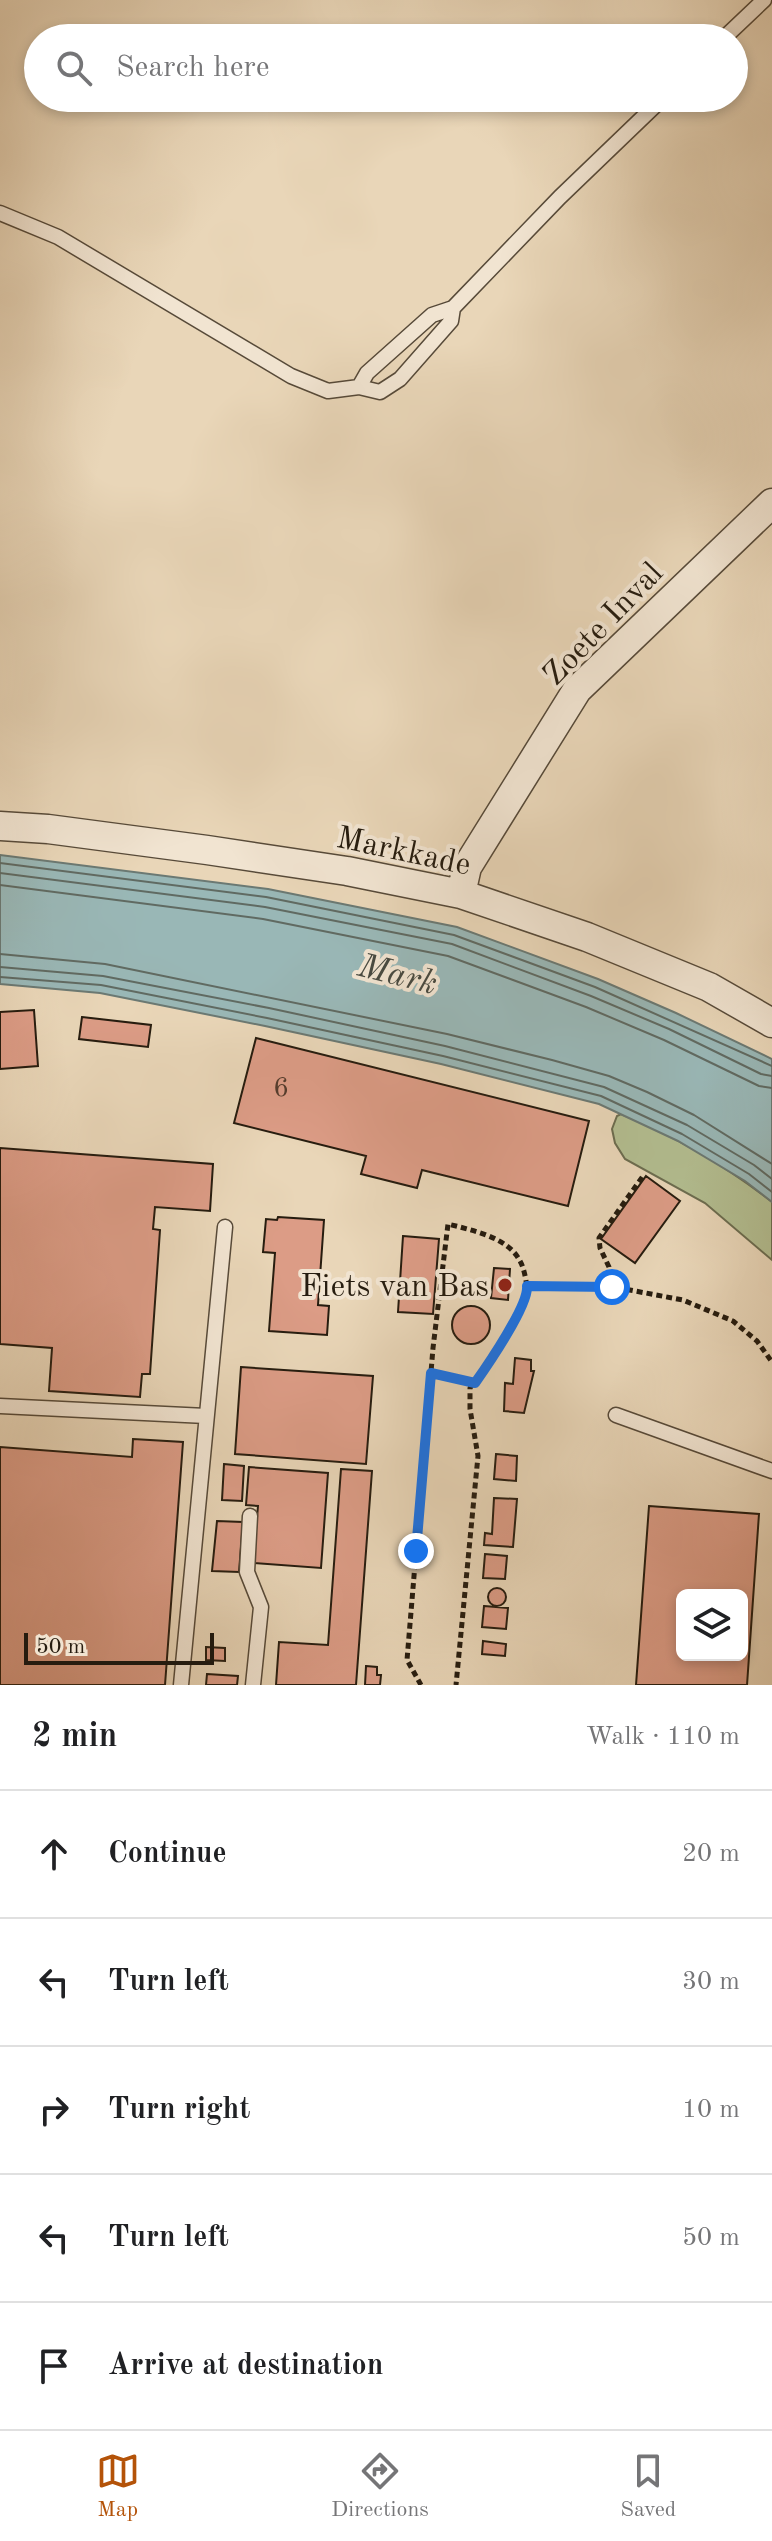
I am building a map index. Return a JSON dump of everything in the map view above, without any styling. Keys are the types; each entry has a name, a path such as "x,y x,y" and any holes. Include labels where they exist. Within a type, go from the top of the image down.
{"street":[{"name":"Zoete Inval","path":"461,894 467,867 577,690 772,503"},
{"name":"Markkade","path":"0,826 48,829 207,850 347,871 461,894 601,942 709,987 772,1023"}],"lane":[{"path":"739,24 764,0"},
{"path":"359,387 367,373 432,315 453,308 560,197 648,112"},
{"path":"0,213 58,237 291,376 328,391 359,387 380,392 400,379 451,321 453,308"},
{"path":"181,1685 225,1227"},
{"path":"0,1406 206,1416"},
{"path":"616,1415 772,1471"},
{"path":"250,1516 247,1572 261,1607 253,1685"}],"path":[{"path":"612,1287 599,1238 643,1176"},
{"path":"421,1685 407,1660 431,1373 448,1224 485,1234 514,1252 521,1263 528,1292 493,1358 470,1388 470,1409 478,1456 456,1685"},
{"path":"527,1286 612,1287 683,1300 733,1321 757,1341 772,1362"},
{"path":"431,1373 475,1383"}],"green space":[{"path":"621,1114 700,1153 772,1202 772,1260 705,1203 625,1159 615,1143 612,1129 617,1116"}],"water":[{"name":"Mark","path":"0,855 268,889 457,927 598,979 676,1013 772,1059 772,1202 745,1181 678,1141 599,1104 441,1064 265,1026 100,993 0,984"}],"building":[{"path":"34,1010 38,1066 0,1069 0,1012"},
{"path":"82,1017 151,1025 148,1047 79,1039"},
{"path":"256,1038 589,1121 568,1206 422,1170 417,1188 361,1174 366,1156 234,1123"},
{"path":"0,1148 213,1164 210,1211 155,1207 153,1229 160,1230 150,1374 142,1374 140,1397 49,1391 52,1348 0,1344"},
{"path":"646,1176 680,1201 635,1263 601,1239"},
{"path":"278,1217 324,1220 318,1305 329,1306 327,1335 269,1331 275,1253 263,1252 266,1219 277,1220"},
{"path":"403,1236 439,1239 433,1314 398,1312"},
{"path":"494,1268 510,1269 508,1300 491,1298"},
{"path":"471,1306 485,1311 490,1325 485,1339 471,1344 457,1339 452,1325 457,1311"},
{"path":"515,1358 531,1360 531,1371 534,1371 524,1413 504,1411 505,1383 513,1384"},
{"path":"241,1367 373,1376 366,1464 235,1454"},
{"path":"133,1439 183,1442 165,1685 0,1685 0,1447 132,1457"},
{"path":"496,1454 517,1456 516,1481 494,1479"},
{"path":"224,1464 244,1466 242,1501 222,1500"},
{"path":"249,1467 328,1473 321,1568 253,1563 258,1506 246,1505"},
{"path":"341,1469 372,1471 356,1685 276,1685 279,1642 328,1645"},
{"path":"494,1498 517,1499 513,1547 484,1545 485,1533 492,1534"},
{"path":"649,1506 759,1514 747,1685 636,1685"},
{"path":"217,1521 243,1522 239,1572 212,1571"},
{"path":"485,1554 507,1556 505,1579 483,1578"},
{"path":"493,1588 501,1588 506,1597 504,1604 493,1606 488,1601 488,1593"},
{"path":"484,1606 508,1608 506,1629 482,1627"},
{"path":"483,1641 506,1644 505,1656 482,1654"},
{"path":"206,1647 225,1648 225,1661 206,1660"},
{"path":"366,1666 377,1667 377,1675 381,1675 380,1685 365,1685"},
{"path":"207,1674 238,1676 237,1685 206,1685"}],"place":[{"name":"Fiets van Bas","path":"505,1285"}],"route":[{"path":"416,1551 431,1373 475,1383 518,1313 528,1292 527,1286 612,1287"}]}
